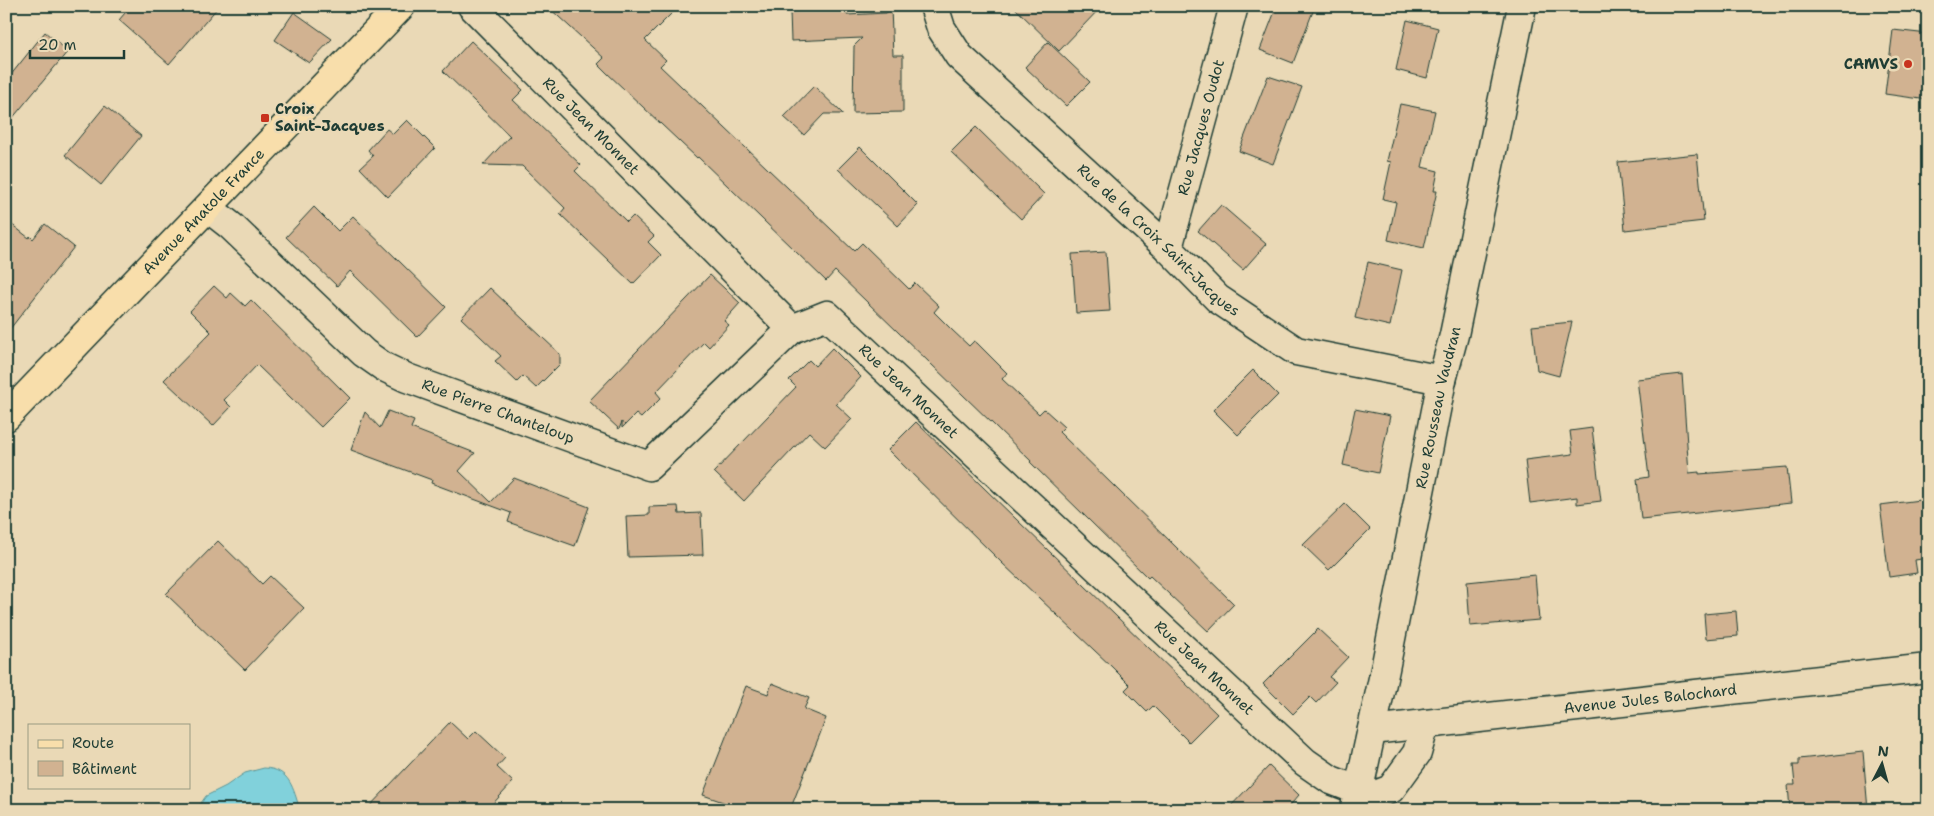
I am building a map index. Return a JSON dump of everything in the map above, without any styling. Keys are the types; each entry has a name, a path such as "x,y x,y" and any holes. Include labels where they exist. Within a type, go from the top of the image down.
{"main road":[{"name":"Avenue Anatole France","path":"6,417 402,6"}],"street":[{"name":"Rue Jean Monnet","path":"472,6 792,329 827,315 1305,762 1356,800"},
{"name":"Rue de la Croix Saint-Jacques","path":"934,6 941,28 959,56 1168,248 1218,299 1296,351 1442,380"},
{"name":"Rue Jacques Oudot","path":"1168,248 1234,6"},
{"name":"Rue Rousseau Vaudran","path":"1356,800 1372,730 1442,380 1454,335 1522,6"},
{"name":"Rue Pierre Chanteloup","path":"208,208 230,226 364,353 384,367 417,381 649,466 792,329"},
{"name":"Avenue Jules Balochard","path":"1372,730 1928,668"},
{"path":"1356,800 1391,790 1418,753 1425,724"}],"water":[{"path":"264,768 273,769 285,776 292,787 300,810 196,810 206,796 226,786 245,773"}],"building":[{"path":"131,6 219,6 169,64 119,20"},
{"path":"547,6 679,6 645,40 666,60 660,66 854,251 862,243 909,289 915,283 939,306 934,312 969,346 974,341 977,343 1007,373 1002,379 1039,414 1044,409 1064,427 1059,432 1234,604 1208,631 1150,576 1148,578 1031,461 835,271 826,281 698,157 607,73 598,64 604,58"},
{"path":"812,6 846,6 847,15 886,13 891,9 893,55 903,55 903,112 853,113 854,46 862,38 791,41 790,12 812,11"},
{"path":"1013,6 1102,6 1059,51"},
{"path":"1277,6 1315,6 1293,63 1260,50"},
{"path":"294,12 332,39 309,63 275,40"},
{"path":"1407,20 1438,28 1427,78 1396,70"},
{"name":"CAMVS","path":"1893,30 1928,34 1928,100 1885,94"},
{"path":"45,32 68,51 6,126 6,81"},
{"path":"471,41 523,90 513,100 581,165 575,171 627,222 633,216 654,236 648,242 661,255 633,284 560,214 565,208 522,166 483,165 510,136 443,71"},
{"path":"1048,42 1090,82 1066,106 1025,67"},
{"path":"1268,76 1302,87 1273,164 1239,151"},
{"path":"814,86 843,114 824,114 804,135 784,117"},
{"path":"1400,104 1435,111 1422,167 1438,171 1434,191 1437,191 1424,248 1388,240 1396,202 1383,199 1391,162 1387,161"},
{"path":"105,106 141,136 101,185 65,155"},
{"path":"407,120 435,148 388,197 360,168 373,156 368,150 387,129 393,134"},
{"path":"976,127 1044,194 1021,219 951,152"},
{"path":"860,147 918,205 898,226 838,169"},
{"path":"1697,154 1704,221 1625,230 1618,162"},
{"path":"1221,205 1266,244 1243,270 1198,231"},
{"path":"314,207 338,231 353,216 446,307 417,337 350,271 337,286 286,237"},
{"path":"6,220 33,239 45,224 74,247 6,334"},
{"path":"1106,252 1110,311 1076,313 1072,254"},
{"path":"1368,262 1402,270 1390,326 1355,318"},
{"path":"710,275 740,303 724,321 729,325 709,347 704,342 656,392 661,398 641,418 636,414 622,428 622,422 619,429 589,401"},
{"path":"214,286 227,298 231,293 245,306 251,300 350,398 321,427 257,365 224,400 231,407 213,426 164,380 211,332 190,311"},
{"path":"490,288 560,354 560,364 536,388 523,376 517,382 495,361 501,356 461,318"},
{"path":"1572,322 1559,376 1537,370 1532,326"},
{"path":"832,348 861,377 836,404 852,419 825,447 809,432 744,501 714,472 796,387 789,380 809,360 815,366"},
{"path":"1253,370 1278,395 1238,435 1213,410"},
{"path":"1682,374 1689,473 1699,472 1699,474 1787,467 1791,503 1641,519 1637,479 1649,477 1637,379"},
{"path":"1355,409 1390,416 1378,473 1343,465"},
{"path":"388,411 414,421 411,428 475,453 459,471 491,502 514,478 589,507 575,546 508,522 511,513 431,483 432,480 351,450 365,412 380,428"},
{"path":"916,422 1217,714 1189,742 1153,706 1147,712 1125,690 1130,685 1002,563 888,450"},
{"path":"1592,428 1601,501 1577,504 1577,497 1530,503 1525,460 1573,454 1570,431"},
{"path":"1928,499 1928,558 1915,560 1917,573 1889,577 1880,505"},
{"path":"1345,504 1370,529 1329,570 1303,545"},
{"path":"678,506 679,514 701,513 703,555 628,557 626,516 649,515 649,507"},
{"path":"218,541 262,584 270,576 304,608 245,670 166,594"},
{"path":"1535,575 1539,620 1470,626 1467,582"},
{"path":"1736,611 1738,636 1706,639 1704,614"},
{"path":"1318,629 1348,657 1329,677 1336,682 1316,703 1310,697 1293,714 1263,684"},
{"path":"772,683 809,698 804,709 826,718 820,734 790,810 723,810 726,803 703,795 746,686 768,694"},
{"path":"450,722 468,739 476,731 505,758 497,767 513,782 487,810 366,810"},
{"path":"1863,752 1868,810 1790,810 1788,785 1795,785 1793,765 1799,765 1799,759"},
{"path":"1269,766 1299,795 1286,810 1227,810"}],"place":[{"name":"CAMVS","path":"1908,64"},
{"name":"Croix Saint-Jacques","path":"265,118"}]}
